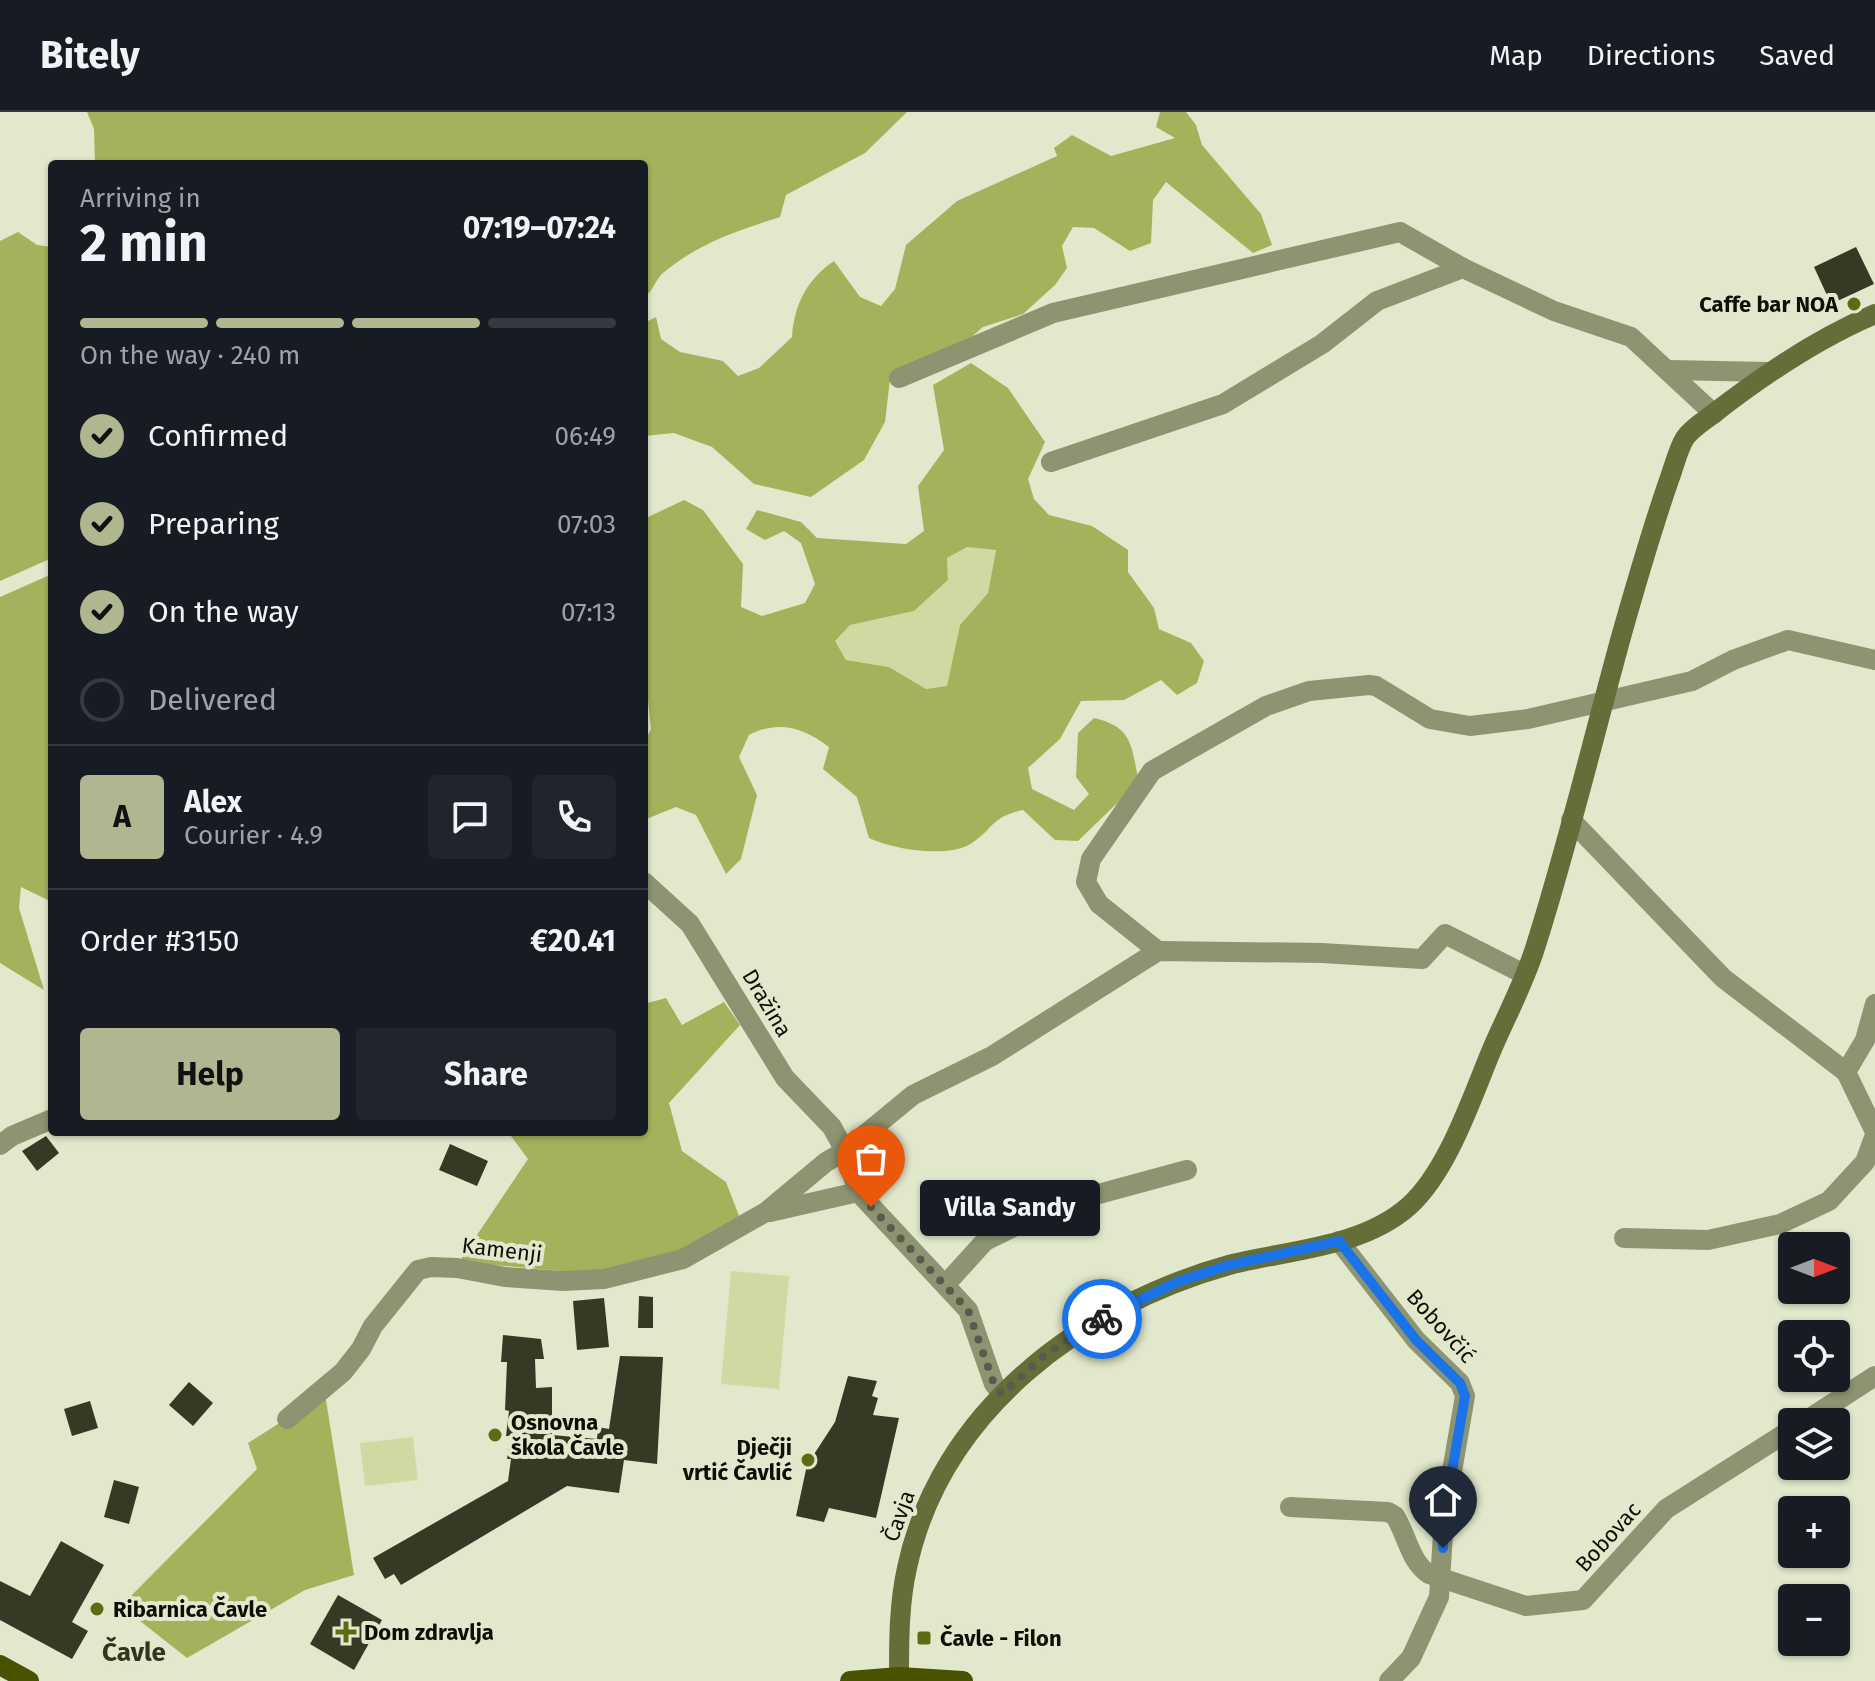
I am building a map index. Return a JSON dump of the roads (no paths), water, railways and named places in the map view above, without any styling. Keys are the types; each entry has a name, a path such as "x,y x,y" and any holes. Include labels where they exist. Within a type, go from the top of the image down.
{"main road":[{"name":"Čavja","path":"899,1677 906,1570 919,1525 940,1476 963,1438 1002,1394 1045,1355 1087,1327 1177,1282 1226,1266 1339,1241 1377,1226 1409,1206 1427,1183 1463,1119 1535,949 1651,531 1686,435 1767,372 1875,314"},
{"path":"1,1667 29,1681"},
{"path":"850,1681 899,1677 963,1681"}],"street":[{"path":"899,378 1053,313 1400,232 1463,268 1554,311 1631,337 1714,414"},
{"path":"1051,462 1137,430 1223,404 1322,344 1377,301 1463,268"},
{"path":"1670,370 1767,372"},
{"path":"1158,951 1099,904 1086,882 1091,859 1152,771 1266,706 1309,691 1369,685 1376,686 1430,719 1470,726 1528,719 1692,681 1733,660 1788,640 1875,660"},
{"path":"1571,820 1723,978 1846,1072 1875,1134 1865,1162 1829,1201 1780,1224 1708,1240 1624,1238"},
{"name":"Dražina","path":"648,886 690,924 785,1078 832,1127 845,1151"},
{"path":"1002,1394 994,1384 968,1310 858,1192 845,1151 913,1095 992,1056 1158,951 1322,953 1422,959 1445,934 1524,974"},
{"path":"1846,1072 1865,1040 1875,1004"},
{"path":"6,1141 48,1121"},
{"name":"Kamenji","path":"287,1419 343,1372 361,1349 373,1326 418,1270 431,1267 563,1281 604,1279 683,1259 766,1212 826,1162 845,1151"},
{"path":"946,1284 985,1241 1058,1205 1187,1170"},
{"name":"Kamenji","path":"766,1212 858,1192"},
{"name":"Bobovčić","path":"1339,1241 1416,1340 1460,1383 1465,1396 1444,1518 1439,1597 1411,1658 1389,1681"},
{"path":"1826,1408 1875,1376"},
{"name":"Bobovac","path":"1442,1579 1526,1606 1583,1600 1666,1509 1778,1438"},
{"path":"1290,1507 1378,1509 1395,1516 1421,1569 1442,1579"}],"place":[{"name":"Caffe bar NOA","path":"1854,304"},
{"name":"Villa Sandy","path":"871,1207"},
{"name":"Osnovna škola Čavle","path":"495,1435"},
{"name":"Dječji vrtić Čavlić","path":"808,1460"},
{"name":"Ribarnica Čavle","path":"97,1609"},
{"name":"Dom zdravlja","path":"346,1632"},
{"name":"Čavle - Filon","path":"924,1638"}],"district":[{"name":"Čavle","path":"134,1652"}]}
